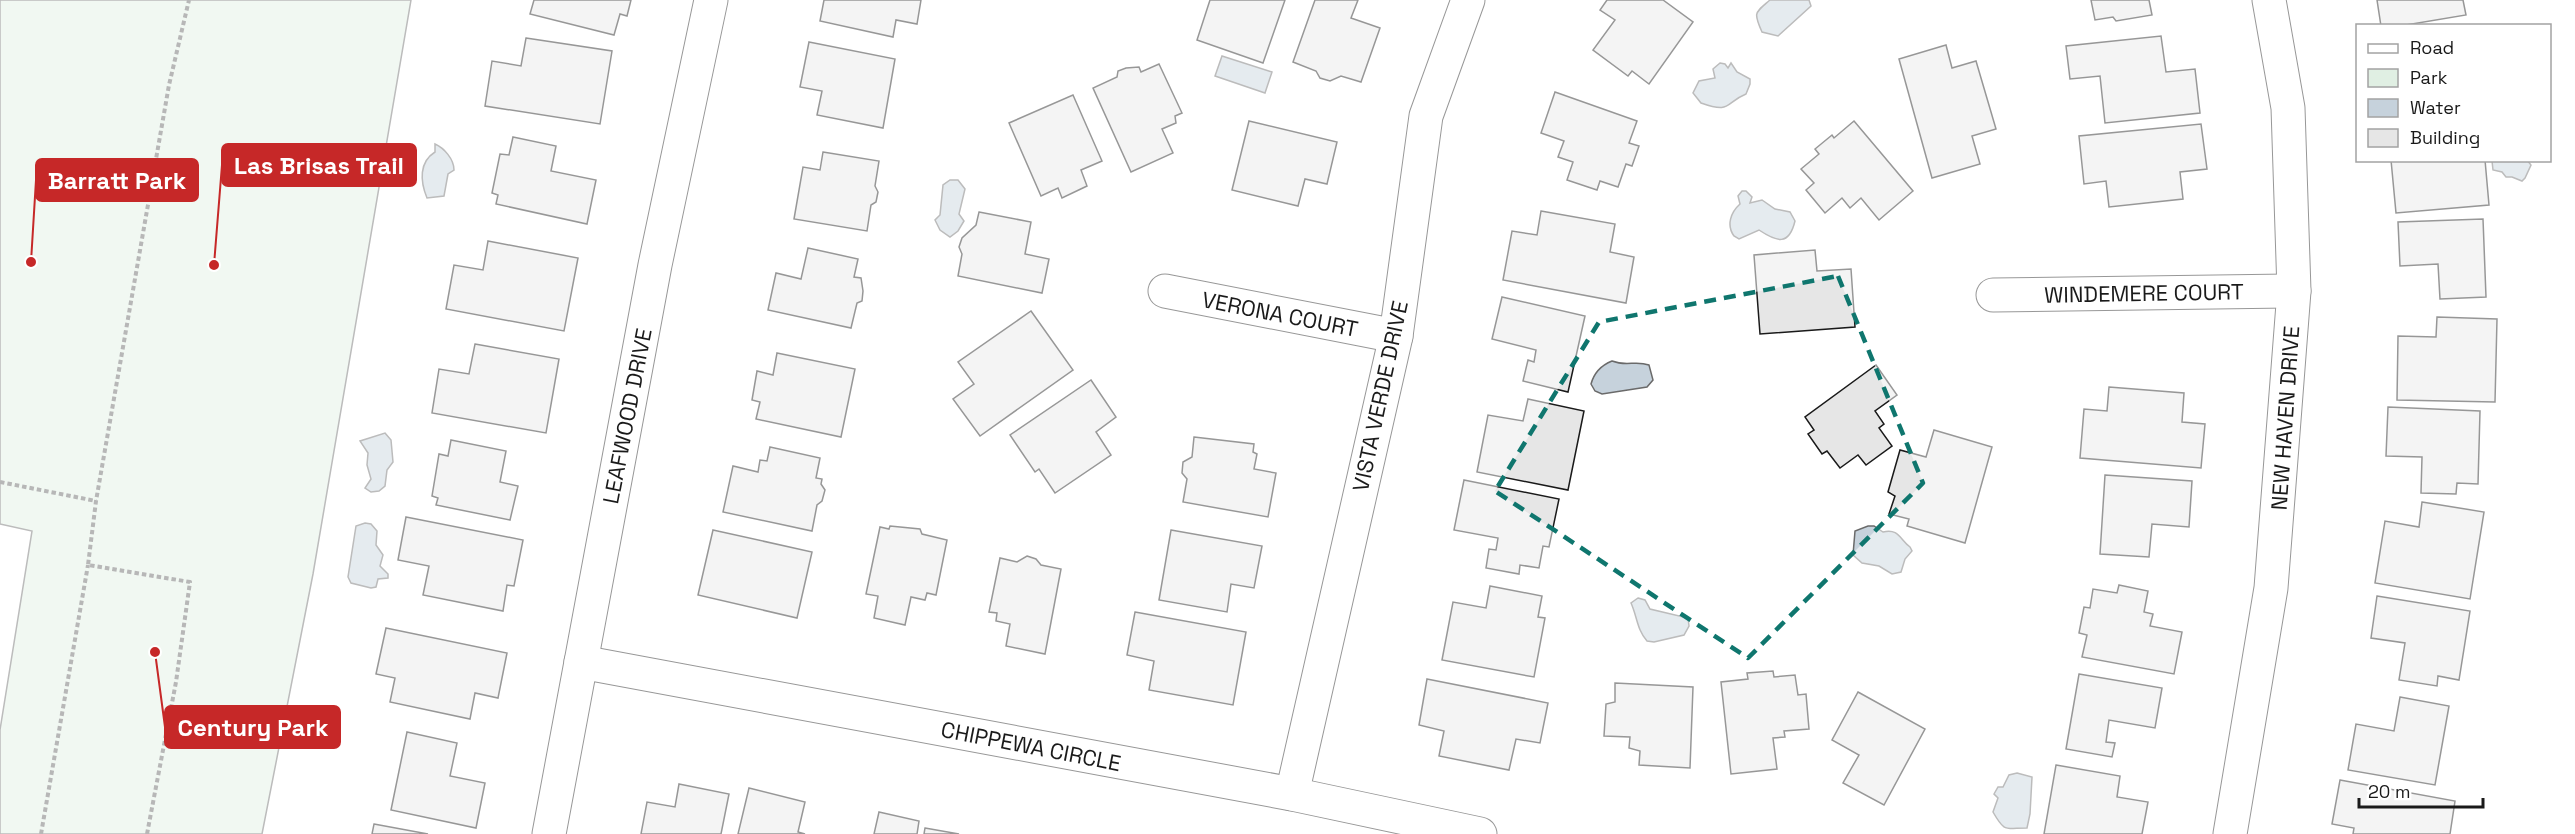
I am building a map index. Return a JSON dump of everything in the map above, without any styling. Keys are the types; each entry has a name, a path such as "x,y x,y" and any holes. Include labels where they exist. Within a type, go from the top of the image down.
{"street":[{"name":"LEAFWOOD DRIVE","path":"549,834 655,265 711,0"},
{"name":"VISTA VERDE DRIVE","path":"1292,795 1396,336 1426,116 1468,0"},
{"name":"NEW HAVEN DRIVE","path":"2230,834 2271,588 2294,291 2288,108 2270,0"},
{"name":"VERONA COURT","path":"1165,291 1396,336"},
{"name":"WINDEMERE COURT","path":"1993,295 2294,291"},
{"name":"CHIPPEWA CIRCLE","path":"581,662 1292,795 1480,834"}],"path":[{"path":"40,834 169,86 189,0"},
{"path":"0,482 96,501"},
{"path":"88,565 190,582 176,682 147,834"}],"highlighted area":[{"path":"1838,276 1923,483 1748,658 1495,491 1599,322"}],"green space":[{"path":"0,0 411,0 313,574 262,834 0,834 0,730 32,531 0,524"}],"water":[{"path":"1770,0 1809,0 1811,6 1778,36 1762,32 1757,20 1757,13"},
{"path":"1222,56 1272,72 1265,93 1215,76"},
{"path":"1720,63 1725,64 1728,68 1731,63 1737,72 1750,79 1750,84 1746,94 1727,106 1718,108 1701,103 1693,93 1699,81 1715,78 1713,69"},
{"path":"435,144 448,154 454,170 448,174 444,196 427,198 422,172 426,161 435,152"},
{"path":"2492,162 2529,162 2531,165 2522,181 2506,177 2502,172 2493,170"},
{"path":"950,180 958,180 965,189 959,214 964,221 958,231 950,237 940,230 935,220 940,215 943,185"},
{"path":"1742,191 1746,191 1752,197 1750,203 1762,200 1775,209 1790,212 1795,221 1786,238 1777,239 1759,230 1739,239 1734,236 1730,223 1734,211 1740,204 1738,196"},
{"path":"1612,361 1649,365 1653,380 1647,387 1602,394 1595,391 1591,384 1594,376"},
{"path":"385,433 391,440 393,462 387,470 385,486 379,491 371,492 365,488 371,479 367,465 368,453 360,441"},
{"path":"371,524 377,531 376,545 383,555 380,566 388,574 388,578 378,579 376,587 371,588 351,583 348,577 356,526"},
{"path":"1874,526 1883,532 1896,533 1910,547 1912,551 1905,559 1901,572 1892,574 1879,566 1862,563 1853,555 1855,531"},
{"path":"1638,598 1645,600 1650,609 1688,618 1689,626 1684,635 1654,642 1647,641 1639,628 1631,603"},
{"path":"2017,773 2032,777 2030,814 2027,828 2006,828 1993,812 1998,798 1994,794 1998,787 2003,787 2009,775"}],"building":[{"path":"534,0 631,0 627,16 620,14 614,35 530,14"},
{"path":"824,0 921,0 917,24 896,20 893,37 820,21"},
{"path":"1210,0 1285,0 1263,63 1197,40"},
{"path":"1315,0 1358,0 1351,18 1380,28 1361,82 1341,76 1330,81 1320,78 1316,71 1293,62"},
{"path":"1607,0 1663,0 1693,22 1649,84 1632,71 1628,76 1593,50 1615,20 1600,10"},
{"path":"2091,0 2149,0 2152,15 2116,21 2113,17 2095,20"},
{"path":"2377,0 2463,0 2466,15 2412,24 2381,24"},
{"path":"2161,36 2166,72 2195,69 2200,113 2105,123 2100,76 2070,79 2066,46"},
{"path":"526,38 612,51 600,124 485,106 492,61 521,66"},
{"path":"809,42 895,59 883,128 817,115 822,91 800,87"},
{"path":"1946,45 1952,68 1976,61 1996,129 1972,136 1980,164 1932,178 1899,59"},
{"path":"1159,64 1182,113 1175,116 1176,123 1162,129 1173,153 1131,172 1093,88 1117,77 1118,71 1126,68 1139,67 1141,72"},
{"path":"1555,92 1637,121 1629,143 1639,146 1632,166 1626,164 1618,187 1600,181 1597,190 1567,180 1573,162 1558,157 1564,141 1541,133"},
{"path":"1073,95 1102,161 1081,170 1087,186 1062,198 1058,188 1041,196 1009,123"},
{"path":"1249,121 1337,142 1327,184 1305,179 1298,206 1232,190"},
{"path":"1854,121 1913,191 1879,220 1861,198 1850,208 1842,198 1825,213 1806,190 1814,183 1801,169 1819,154 1815,149 1832,135 1834,138"},
{"path":"2201,124 2207,169 2180,172 2183,199 2109,207 2106,181 2084,184 2079,136"},
{"path":"513,137 556,146 551,171 596,180 587,224 496,204 498,195 492,193 500,154 509,155"},
{"path":"823,152 879,161 875,186 878,192 876,202 871,205 867,231 794,219 803,167 820,170"},
{"path":"2391,162 2485,162 2489,205 2396,213"},
{"path":"1541,211 1615,224 1610,252 1634,257 1626,303 1503,280 1512,231 1537,235"},
{"path":"979,212 1031,222 1025,254 1049,259 1042,293 958,276 962,254 959,247 962,238 976,225"},
{"path":"2483,219 2486,297 2440,299 2438,264 2400,266 2398,222"},
{"path":"488,241 578,258 564,331 446,309 454,265 483,270"},
{"path":"808,248 858,259 854,277 861,278 862,301 857,303 851,328 768,310 776,273 801,279"},
{"path":"1815,250 1817,271 1851,269 1855,327 1760,334 1754,255"},
{"path":"1502,297 1585,316 1568,392 1523,381 1528,360 1534,362 1536,350 1492,339"},
{"path":"1031,311 1073,370 980,436 953,399 974,384 958,362"},
{"path":"2437,317 2497,319 2495,402 2397,400 2398,336 2436,337"},
{"path":"475,344 559,359 546,433 432,413 439,369 469,374"},
{"path":"777,353 855,369 841,437 756,419 760,402 752,400 757,371 773,375"},
{"path":"1876,365 1897,395 1875,411 1884,424 1879,428 1892,446 1866,465 1858,455 1840,468 1827,451 1822,454 1808,434 1814,430 1805,417"},
{"path":"1091,380 1116,417 1096,432 1111,455 1055,493 1039,469 1035,472 1010,435"},
{"path":"2109,387 2184,393 2182,422 2205,424 2201,468 2080,458 2084,409 2107,411"},
{"path":"1528,399 1584,411 1568,490 1477,472 1488,415 1523,421"},
{"path":"2388,407 2480,411 2478,484 2457,483 2456,494 2421,493 2422,457 2386,456"},
{"path":"1934,430 1992,447 1965,543 1907,526 1909,519 1889,514 1895,496 1888,492 1900,450 1926,457"},
{"path":"1194,437 1254,444 1253,452 1257,454 1254,469 1276,473 1268,517 1183,502 1187,479 1182,473 1183,462 1192,457"},
{"path":"451,440 506,451 500,482 518,486 510,520 436,505 438,498 432,496 439,454 448,456"},
{"path":"770,447 820,458 816,478 822,479 821,484 825,490 822,501 817,505 812,531 723,512 733,466 758,472 760,460 767,461"},
{"path":"2105,475 2192,481 2189,527 2152,524 2149,557 2100,554"},
{"path":"1464,480 1559,499 1549,547 1543,546 1539,568 1520,565 1519,574 1486,568 1489,549 1496,550 1498,538 1454,530"},
{"path":"2422,502 2484,512 2470,599 2375,583 2385,521 2419,527"},
{"path":"406,517 523,540 514,586 507,585 503,611 423,595 429,566 398,560"},
{"path":"890,526 920,529 922,534 947,540 936,595 927,593 925,600 911,597 905,625 874,618 878,596 866,594 880,527 889,529"},
{"path":"713,530 812,552 797,618 698,595"},
{"path":"1171,530 1262,546 1254,588 1231,584 1227,612 1159,600"},
{"path":"1027,556 1036,559 1041,565 1061,569 1045,654 1006,646 1010,624 996,621 997,613 989,612 1000,558 1017,562"},
{"path":"2119,585 2148,591 2144,612 2153,614 2150,626 2182,632 2174,674 2082,657 2087,635 2079,633 2084,607 2090,608 2093,589 2117,593"},
{"path":"1490,586 1542,596 1538,617 1545,618 1534,677 1442,660 1453,602 1486,608"},
{"path":"2377,596 2470,611 2459,680 2438,676 2437,686 2399,680 2405,643 2371,638"},
{"path":"1135,612 1246,632 1233,705 1149,690 1154,661 1127,655"},
{"path":"386,628 507,653 498,698 475,693 470,719 390,702 395,678 376,674"},
{"path":"1773,671 1774,677 1795,675 1798,695 1806,694 1809,729 1784,731 1785,737 1773,738 1777,769 1731,774 1721,682 1748,679 1747,673"},
{"path":"2079,674 2162,688 2155,728 2109,720 2106,742 2115,743 2112,757 2066,749"},
{"path":"1427,679 1548,703 1540,743 1516,739 1509,770 1439,756 1444,731 1419,725"},
{"path":"1615,683 1693,687 1690,768 1639,765 1640,751 1629,748 1630,737 1604,736 1606,704 1615,702"},
{"path":"1858,692 1925,729 1884,805 1843,783 1859,755 1832,740"},
{"path":"2400,697 2449,706 2435,785 2348,770 2356,724 2394,731"},
{"path":"407,732 457,743 450,776 485,783 476,828 391,810"},
{"path":"2056,765 2120,776 2117,797 2148,802 2142,834 2044,834"},
{"path":"2340,780 2455,801 2450,834 2353,834 2354,828 2332,824"},
{"path":"679,784 729,794 721,834 641,834 647,802 675,807"},
{"path":"749,788 805,802 798,832 805,834 738,834"},
{"path":"879,812 919,821 917,834 874,834"},
{"path":"374,824 428,834 372,834"},
{"path":"925,828 959,834 924,834"}],"place":[{"name":"Barratt Park","path":"31,262"},
{"name":"Las Brisas Trail","path":"214,265"},
{"name":"Century Park","path":"155,652"}]}
